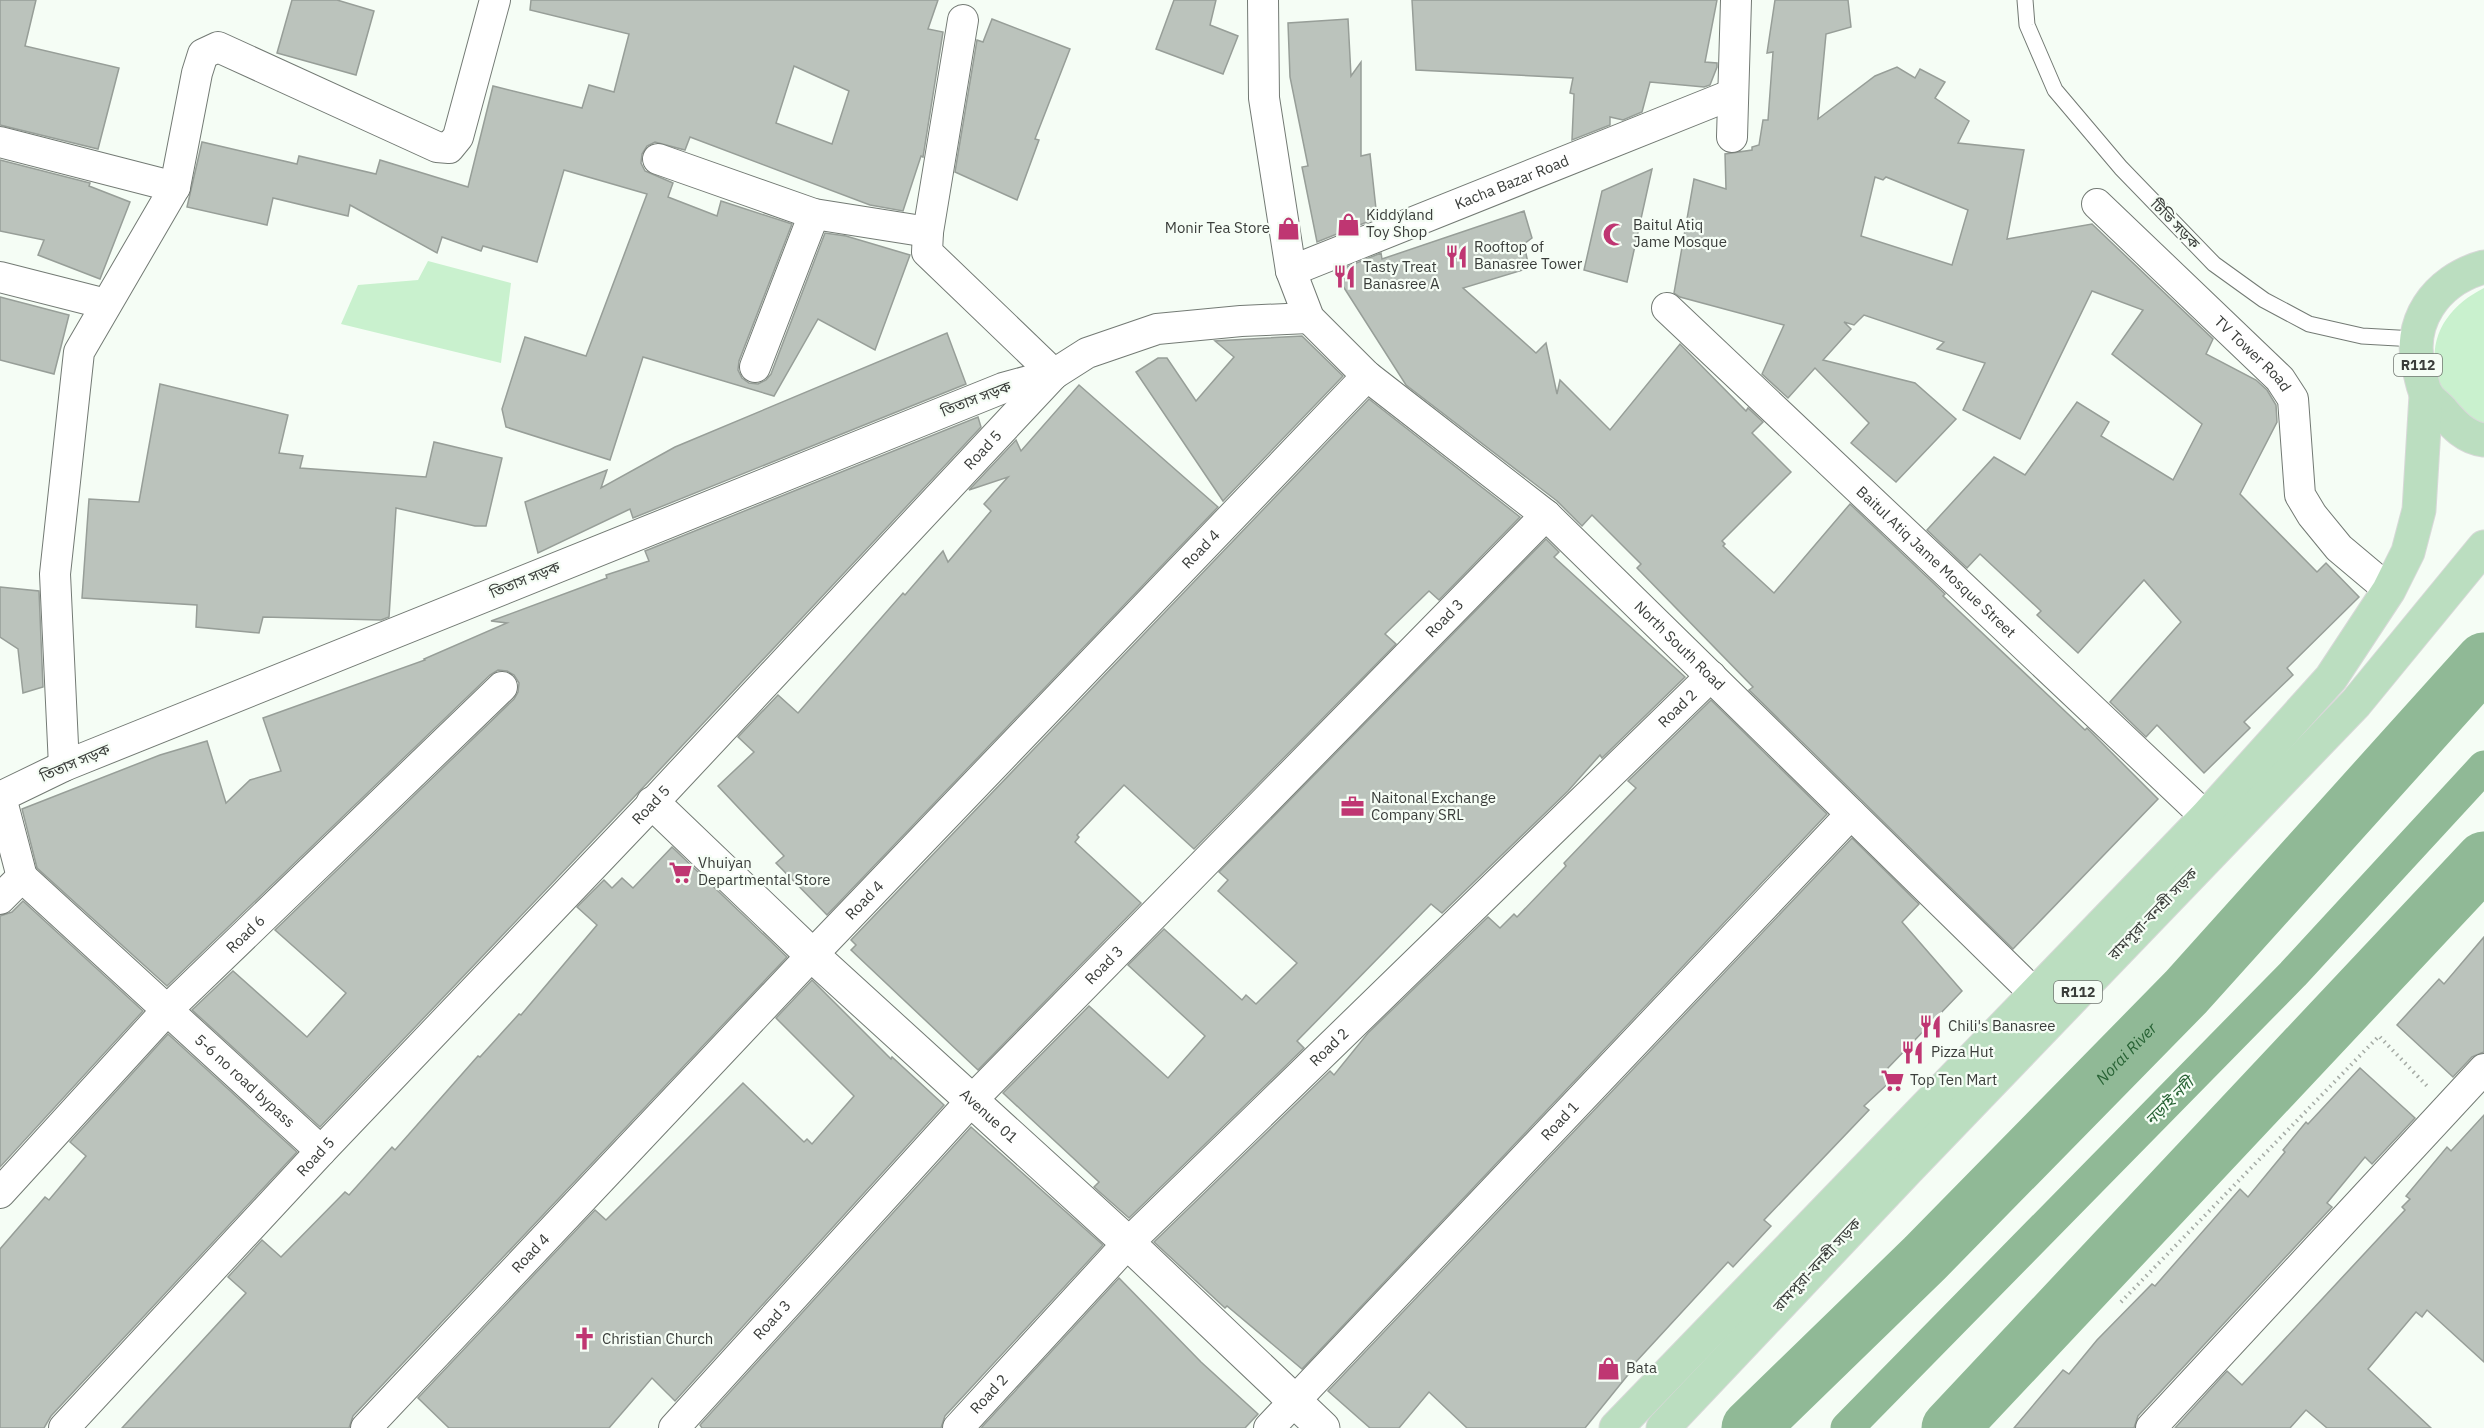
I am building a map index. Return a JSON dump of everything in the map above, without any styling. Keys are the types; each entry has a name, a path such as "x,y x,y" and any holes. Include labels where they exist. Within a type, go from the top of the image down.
{"main road":[{"name":"R112","path":"2484,267 2460,276 2440,291 2426,309 2415,339 2415,354 2426,395 2456,427 2476,439 2484,440"},
{"name":"রামপুরা-বনশ্রী সড়ক","path":"1616,1428 2206,817 2331,678 2389,590 2408,552 2419,510 2426,395"},
{"name":"রামপুরা-বনশ্রী সড়ক","path":"1663,1428 1916,1160 2356,703 2484,547"}],"street":[{"path":"64,766 55,574 79,352 175,187 203,54 218,47 437,147 449,148 458,136 495,0"},
{"path":"1263,0 1264,98 1291,271 1309,318"},
{"path":"1732,137 1736,0"},
{"path":"963,20 928,232 927,252 1054,374"},
{"name":"Kacha Bazar Road","path":"1291,271 1733,94"},
{"path":"0,142 175,187"},
{"path":"658,159 814,214 928,232"},
{"name":"TV Tower Road","path":"2097,204 2280,379 2293,399 2300,495 2312,515 2339,548 2389,590"},
{"path":"755,367 814,214"},
{"path":"0,277 106,304"},
{"name":"Baitul Atiq Jame Mosque Street","path":"1667,308 2206,817"},
{"name":"Road 5","path":"64,1428 321,1151 653,803 1054,374 1087,353 1157,329 1241,321 1309,318"},
{"name":"North South Road","path":"1309,318 1367,376 1546,514 2034,993"},
{"name":"তিতাস সড়ক","path":"0,797 64,766 992,392 1054,374"},
{"name":"Road 4","path":"366,1428 812,955 1367,376"},
{"name":"Road 3","path":"674,1428 972,1100 1546,514"},
{"name":"Road 2","path":"958,1428 1128,1243 1711,676"},
{"name":"Road 6","path":"0,1193 168,1009 502,687"},
{"path":"0,797 22,877 0,899"},
{"name":"Avenue 01","path":"653,803 812,955 1128,1243 1323,1428"},
{"name":"Road 1","path":"1269,1428 1851,814"},
{"name":"5-6 no road bypass","path":"22,877 321,1151"},
{"path":"2151,1428 2484,1069"}],"lane":[{"name":"টিভি সড়ক","path":"2025,0 2027,25 2055,90 2121,168 2214,264 2264,300 2309,324 2362,336 2415,339"}],"path":[{"path":"2121,1302 2379,1036 2448,1107"}],"green space":[{"path":"428,261 511,283 501,363 341,324 358,285 418,280"},
{"path":"2484,288 2484,428 2444,396 2437,377 2435,352 2441,329 2454,309"}],"building":[{"path":"0,0 36,0 25,46 119,68 98,149 0,125"},
{"path":"292,0 337,0 374,11 356,75 277,53"},
{"path":"531,0 938,0 928,29 943,32 923,157 921,156 903,211 870,205 690,137 685,150 655,142 647,146 642,154 641,163 645,171 673,183 668,197 717,216 721,201 792,224 739,361 738,370 742,378 749,383 758,384 771,374 825,233 846,236 910,255 875,350 818,319 774,396 643,357 610,460 506,427 502,409 525,337 586,356 647,194 564,170 537,262 483,246 481,251 442,237 437,253 350,205 348,216 273,198 267,225 187,207 202,142 297,164 299,156 376,174 380,160 468,187 493,86 582,108 589,85 614,92 629,34 530,10","holes":["794,66 849,91 832,144 776,123"]},
{"path":"1174,0 1216,0 1210,25 1238,36 1223,74 1156,49"},
{"path":"1412,0 1717,0 1705,62 1717,63 1717,67 1710,85 1704,87 1650,82 1642,112 1623,120 1610,117 1610,125 1572,140 1574,94 1570,93 1573,78 1416,70"},
{"path":"1775,0 1848,0 1851,27 1826,34 1818,119 1875,76 1897,67 1915,78 1920,69 1945,82 1935,98 1969,121 1958,143 2024,150 2007,239 2092,224 2213,339 2206,354 2256,380 2267,390 2276,405 2277,422 2240,494 2317,572 2326,563 2359,597 2287,668 2293,675 2244,722 2250,728 2204,773 2157,725 2146,737 2110,702 2181,622 2144,580 2078,653 2037,615 2041,611 1980,554 1967,568 1927,530 1994,457 2025,475 2077,402 2109,422 2101,436 2173,480 2202,424 2112,354 2143,310 2092,291 2020,439 1963,410 1985,363 1937,349 1944,342 1864,315 1854,325 1844,322 1851,329 1823,360 1915,383 1956,419 1896,482 1851,443 1869,423 1815,368 1788,398 1762,374 1784,325 1680,297 1674,293 1694,179 1726,189 1725,154 1752,150 1752,147 1759,145 1763,120 1768,120 1773,52 1767,53","holes":["1875,177 1883,180 1886,177 1968,210 1952,265 1861,236"]},
{"path":"992,19 1070,49 1035,139 1039,140 1017,200 955,172 977,40 983,42"},
{"path":"1348,19 1351,76 1361,62 1361,156 1370,154 1377,218 1317,242 1302,167 1308,166 1290,77 1288,23"},
{"path":"0,160 90,183 89,186 130,202 100,279 38,255 44,240 0,231"},
{"name":"Baitul Atiq Jame Mosque","path":"1652,169 1627,282 1584,270 1602,191"},
{"path":"1524,211 1532,238 1524,244 1529,268 1463,288 1536,353 1546,343 1557,394 1560,380 1610,430 1680,344 1746,411 1748,408 1763,422 1752,433 1791,472 1722,541 1725,544 1723,546 1774,593 1850,504 1945,594 1943,596 2085,730 2087,728 2158,799 2013,949 1749,690 1753,687 1637,568 1641,564 1592,515 1582,526 1557,501 1406,385 1334,272 1381,253 1382,259"},
{"path":"0,297 69,315 54,374 0,360"},
{"path":"947,333 966,384 633,518 630,509 538,553 525,502 607,470 601,488 675,447"},
{"path":"1302,336 1343,376 1223,501 1136,372 1158,358 1167,358 1196,401 1234,357 1215,341"},
{"path":"160,384 288,415 279,453 303,456 300,468 426,477 434,442 502,458 486,526 475,526 396,508 389,617 381,620 263,617 259,633 196,627 197,605 82,598 89,499 139,502"},
{"path":"1079,385 1218,507 827,915 776,863 784,856 718,786 754,752 738,737 778,695 798,713 943,551 948,562 991,511 984,504 1008,477 969,490 1016,440 1021,451"},
{"path":"1369,399 1520,517 1439,600 1429,591 1385,634 1396,644 1194,849 1124,785 1077,835 1079,837 1075,842 1141,903 978,1070 851,950 856,945 851,940"},
{"path":"978,417 981,427 636,795 320,1127 192,1010 233,971 307,1037 346,993 275,930 514,699 519,683 514,675 498,670 490,675 167,986 37,868 22,809 160,755 207,741 226,803 250,780 281,771 263,718 425,660 507,623 491,621 607,578 606,575 649,561 645,551"},
{"path":"1546,539 1559,552 1554,557 1685,677 1602,758 1600,755 1568,791 1442,913 1431,904 1297,1041 1304,1048 1129,1218 1094,1187 1099,1182 1003,1093 1089,1006 1168,1078 1205,1036 1128,965 1164,929 1242,1000 1246,995 1256,1004 1297,963 1218,891 1228,880 1219,872"},
{"path":"0,587 39,591 43,687 23,693 18,649 0,637"},
{"path":"1711,700 1827,814 1302,1369 1227,1306 1225,1308 1154,1242 1330,1071 1334,1075 1368,1033 1488,917 1500,928 1514,914 1517,917 1566,866 1564,863 1636,788 1628,781"},
{"path":"1852,838 1919,904 1902,922 1962,991 1886,1070 1894,1078 1864,1106 1869,1110 1764,1220 1771,1226 1733,1267 1728,1262 1634,1364 1636,1365 1585,1428 1467,1428 1429,1392 1399,1428 1370,1428 1328,1391"},
{"path":"672,847 787,957 353,1416 349,1428 122,1428 246,1293 228,1277 262,1240 281,1257 345,1192 349,1195 392,1147 395,1150 478,1056 480,1057 519,1014 521,1015 597,925 577,907 604,880 612,888 622,878 633,888"},
{"path":"23,901 143,1011 0,1167 0,916 12,912"},
{"path":"2484,937 2484,1052 2472,1057 2453,1077 2397,1025 2439,979 2444,984"},
{"path":"812,980 891,1059 892,1057 944,1105 675,1401 652,1378 609,1428 449,1428 418,1398 595,1210 606,1220 743,1083 804,1142 807,1139 812,1144 854,1096 776,1018"},
{"path":"168,1034 297,1152 51,1416 44,1428 0,1428 0,1249 45,1197 49,1200 86,1156 70,1142"},
{"path":"2360,1068 2415,1118 2372,1164 2365,1157 2327,1203 2332,1207 2138,1416 2134,1428 2014,1428 2063,1370 2069,1374 2097,1340 2152,1284 2155,1286 2240,1189 2248,1197 2306,1122 2308,1124"},
{"path":"2484,1115 2484,1362 2427,1310 2422,1317 2416,1312 2368,1369 2431,1428 2327,1428 2306,1410 2290,1428 2175,1428 2227,1371 2242,1385 2405,1210 2402,1207 2410,1199 2406,1196 2447,1147 2451,1151"},
{"path":"971,1127 1103,1245 945,1416 941,1428 702,1428 700,1425"},
{"path":"1119,1278 1201,1362 1258,1414 1245,1428 981,1428"}],"waterway":[{"name":"Norai River","path":"1750,1428 1925,1258 2186,992 2484,661"},
{"name":"নড়াই নদী","path":"1847,1428 2293,974 2484,767"},
{"name":"Norai River","path":"1950,1428 2484,860"}],"place":[{"name":"Kiddyland Toy Shop","path":"1348,224"},
{"name":"Monir Tea Store","path":"1288,228"},
{"name":"Baitul Atiq Jame Mosque","path":"1615,234"},
{"name":"Rooftop of Banasree Tower","path":"1456,256"},
{"name":"Tasty Treat Banasree A","path":"1345,276"},
{"name":"Naitonal Exchange Company SRL","path":"1353,807"},
{"name":"Vhuiyan Departmental Store","path":"680,872"},
{"name":"Chili's Banasree","path":"1930,1026"},
{"name":"Pizza Hut","path":"1913,1052"},
{"name":"Top Ten Mart","path":"1892,1080"},
{"name":"Christian Church","path":"584,1339"},
{"name":"Bata","path":"1608,1368"}]}
